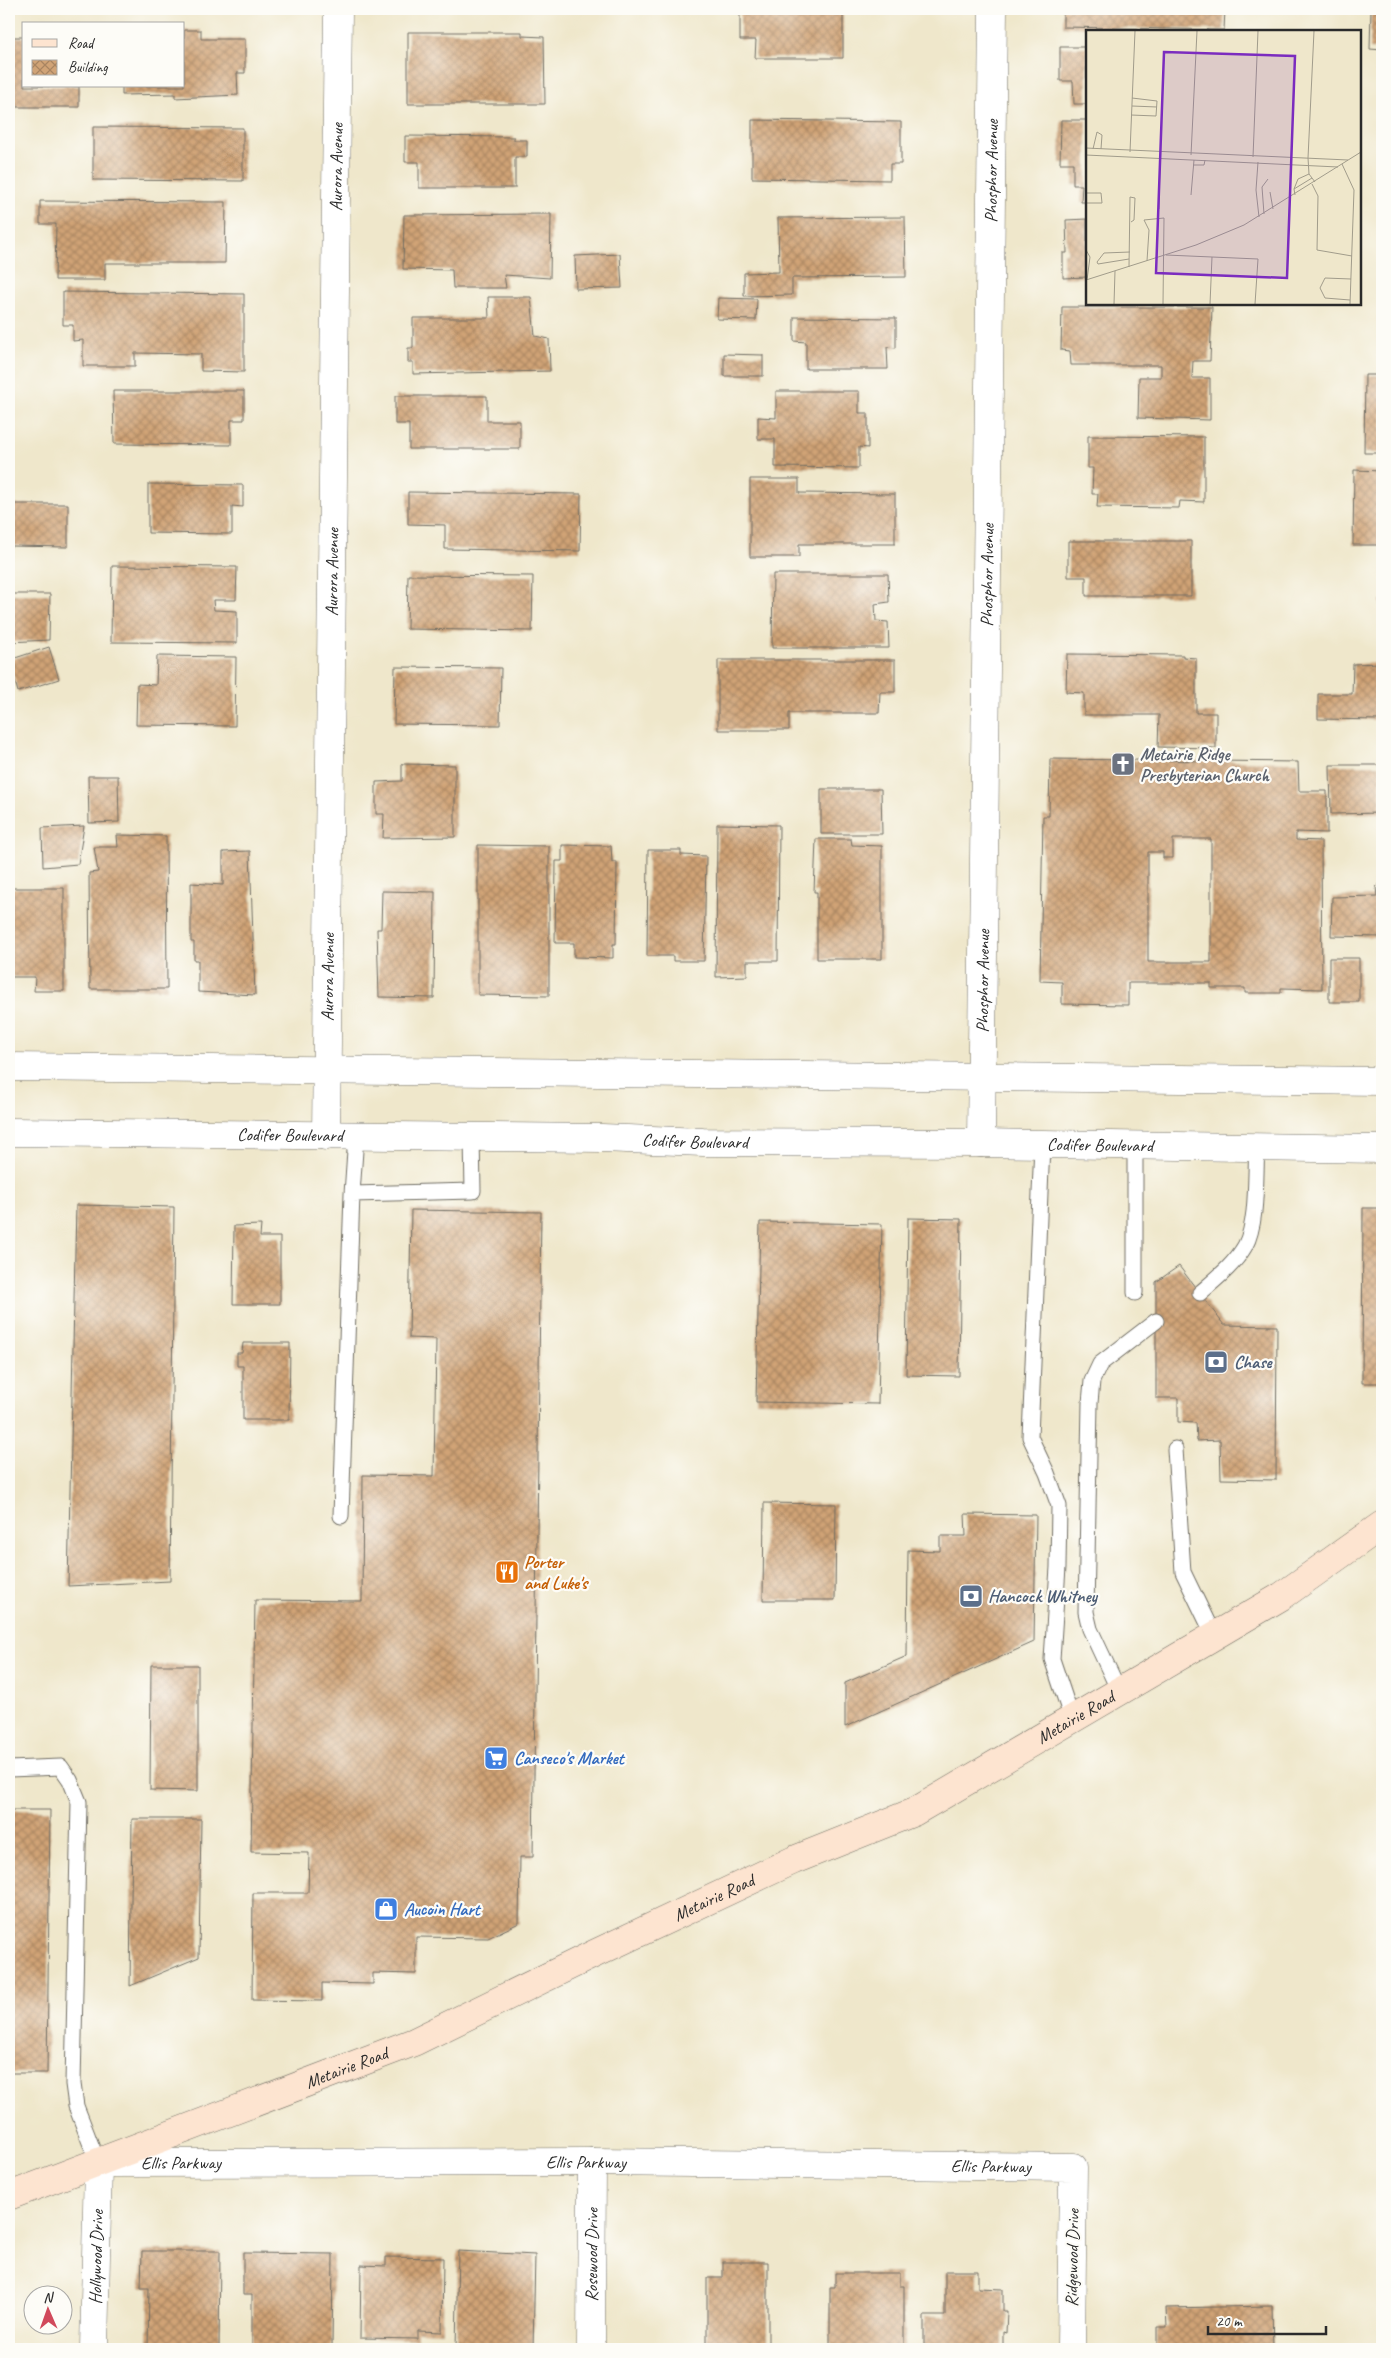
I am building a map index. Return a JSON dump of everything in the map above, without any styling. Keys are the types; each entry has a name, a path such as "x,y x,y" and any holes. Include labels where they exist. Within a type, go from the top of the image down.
{"main road":[{"name":"Metairie Road","path":"9,2196 414,2042 596,1953 794,1860 914,1812 1282,1596 1382,1525"}],"street":[{"name":"Aurora Avenue","path":"326,1136 338,9"},
{"name":"Phosphor Avenue","path":"981,1142 993,9"},
{"path":"9,1066 1382,1081"},
{"name":"Codifer Boulevard","path":"9,1132 602,1138 703,1142 981,1142 1382,1149"},
{"name":"Ellis Parkway","path":"98,2163 592,2162 1073,2167"},
{"name":"Rosewood Drive","path":"591,2349 592,2162"},
{"name":"Hollywood Drive","path":"94,2349 98,2163"},
{"name":"Ridgewood Drive","path":"1071,2349 1073,2167"}],"lane":[{"path":"341,1516 352,1194 356,1136"},
{"path":"352,1194 473,1191 472,1137"},
{"path":"1042,1144 1030,1437 1048,1473 1059,1506 1058,1567 1052,1659 1072,1719"},
{"path":"1135,1145 1135,1293"},
{"path":"1200,1293 1231,1265 1246,1245 1252,1223 1257,1147"},
{"path":"1120,1691 1090,1629 1086,1612 1092,1381 1100,1364 1156,1321"},
{"path":"1175,1449 1183,1572 1214,1636"},
{"path":"9,1769 61,1767 70,1780 79,1802 73,2084 76,2106 98,2163"}],"building":[{"path":"740,9 843,9 843,58 755,58 756,40 740,40"},
{"path":"1063,9 1225,9 1224,30 1063,27"},
{"path":"1371,9 1382,9 1382,50 1370,49"},
{"path":"185,30 201,30 201,39 245,39 245,73 237,73 238,95 175,98 175,94 122,95 122,88 185,88"},
{"path":"408,32 522,32 522,36 544,37 545,104 408,104"},
{"path":"9,37 22,37 22,88 79,88 79,107 9,107"},
{"path":"1060,47 1086,47 1086,104 1074,104 1073,81 1060,81"},
{"path":"752,120 901,122 901,164 890,164 890,180 752,178"},
{"path":"1061,120 1086,120 1086,202 1081,202 1082,185 1073,185 1073,163 1060,163"},
{"path":"93,127 243,128 243,181 93,180"},
{"path":"405,136 514,137 514,140 527,140 527,157 515,157 515,188 419,188 419,162 405,162"},
{"path":"40,201 226,202 225,263 105,263 105,280 55,280 56,224 40,224"},
{"path":"551,214 550,278 504,275 506,288 453,288 452,270 403,269 404,215"},
{"path":"905,217 906,277 792,278 792,295 744,296 744,273 779,272 778,218"},
{"path":"1086,219 1086,277 1063,278 1063,253 1067,253 1066,220"},
{"path":"620,254 622,288 576,289 575,256"},
{"path":"63,292 244,294 244,372 201,371 201,354 135,353 135,366 83,366 83,340 73,341 73,325 63,325"},
{"path":"488,297 531,297 535,336 549,339 550,371 413,374 413,362 408,362 408,348 413,348 413,318 489,318"},
{"path":"718,298 757,299 756,320 717,319"},
{"path":"1062,307 1212,307 1210,361 1193,361 1192,378 1210,378 1210,420 1138,418 1139,377 1161,377 1161,365 1071,365 1070,351 1061,350"},
{"path":"794,317 896,318 896,348 887,347 888,369 806,369 806,342 794,341"},
{"path":"724,354 763,355 763,376 724,376"},
{"path":"1365,375 1382,375 1382,453 1364,453"},
{"path":"113,391 244,391 244,420 231,420 231,445 114,444"},
{"path":"776,391 859,391 859,413 868,413 868,448 859,447 859,468 775,467 775,439 758,439 758,417 776,418"},
{"path":"395,396 487,396 487,421 520,421 520,449 409,449 409,424 395,424"},
{"path":"1088,436 1204,437 1204,502 1180,501 1179,508 1097,507 1098,494 1092,494 1093,468 1088,468"},
{"path":"1354,470 1382,471 1382,545 1353,545"},
{"path":"750,479 799,479 799,493 895,494 895,544 799,544 799,557 750,557"},
{"path":"148,484 243,485 243,507 232,506 232,534 148,533"},
{"path":"408,492 581,494 580,551 445,549 445,525 408,524"},
{"path":"11,504 68,504 68,547 11,546"},
{"path":"1068,541 1191,541 1191,596 1086,596 1086,577 1068,577"},
{"path":"112,566 237,567 236,600 213,600 214,610 237,611 237,643 111,642"},
{"path":"773,574 888,574 889,602 875,604 876,621 888,622 889,648 772,648"},
{"path":"408,575 533,576 532,631 407,629"},
{"path":"9,594 50,594 49,640 9,642"},
{"path":"1380,600 1382,600 1382,720 1318,719 1318,694 1352,694 1353,664 1380,663"},
{"path":"49,647 59,679 18,692 9,660"},
{"path":"1067,654 1183,655 1183,657 1196,658 1196,713 1216,713 1216,748 1158,747 1159,715 1084,715 1084,693 1066,692"},
{"path":"157,656 236,657 235,726 136,725 137,684 156,685"},
{"path":"718,660 895,660 895,692 880,692 879,713 789,713 789,730 718,730"},
{"path":"395,667 501,668 500,725 394,724"},
{"path":"1050,759 1298,762 1299,791 1327,791 1327,833 1296,832 1296,840 1321,841 1322,989 1281,988 1281,993 1245,993 1245,988 1211,988 1211,983 1128,983 1128,1005 1062,1004 1062,982 1040,981 1043,816 1049,816","holes":["1173,839 1211,839 1211,962 1148,962 1148,852 1163,852 1163,858 1173,858"]},
{"path":"402,764 455,765 455,837 383,838 384,814 376,814 376,782 402,781"},
{"path":"1330,765 1380,765 1381,813 1331,814"},
{"path":"88,776 118,776 119,822 89,823"},
{"path":"821,789 881,789 882,834 821,834"},
{"path":"717,824 779,825 778,961 747,961 747,976 716,977"},
{"path":"84,826 78,864 43,867 42,828"},
{"path":"117,835 166,836 167,989 90,989 89,873 98,872 94,847 118,847"},
{"path":"816,839 851,839 852,845 882,846 882,959 817,959 817,892 814,892"},
{"path":"478,845 549,846 549,996 478,995"},
{"path":"562,845 611,846 612,862 617,862 616,944 613,944 613,958 574,957 574,943 555,943 556,861 562,861"},
{"path":"648,850 681,850 681,855 706,856 704,961 673,961 673,956 647,956"},
{"path":"250,851 255,995 198,992 198,960 194,960 194,942 191,942 191,883 223,885 223,852"},
{"path":"1382,882 1382,937 1331,936 1332,897 1377,896 1376,887"},
{"path":"9,888 64,888 64,991 34,991 35,977 10,977"},
{"path":"382,891 435,892 434,998 379,997 377,929 381,929"},
{"path":"1329,958 1359,958 1359,1002 1329,1002"},
{"path":"76,1205 174,1207 170,1581 68,1586"},
{"path":"1363,1208 1382,1208 1382,1383 1362,1383"},
{"path":"411,1210 541,1212 533,1857 520,1857 519,1923 488,1938 416,1937 416,1974 373,1973 373,1984 322,1983 322,2001 252,2000 253,1893 308,1893 309,1853 251,1852 255,1600 362,1601 363,1475 434,1476 436,1339 409,1338"},
{"path":"908,1218 961,1219 959,1376 906,1375"},
{"path":"760,1222 882,1224 878,1404 756,1402"},
{"path":"261,1225 260,1237 280,1237 280,1304 233,1304 234,1226"},
{"name":"Chase","path":"1179,1266 1224,1325 1277,1326 1276,1480 1221,1479 1220,1440 1197,1441 1196,1423 1178,1422 1178,1398 1156,1398 1156,1282"},
{"path":"243,1343 290,1343 289,1420 243,1420 243,1366 237,1366 237,1353 242,1353"},
{"path":"764,1503 836,1504 835,1600 763,1600"},
{"name":"Hancock Whitney","path":"965,1514 1036,1515 1034,1642 845,1727 845,1683 907,1656 908,1550 940,1551 940,1536 966,1536"},
{"path":"151,1665 198,1665 198,1791 150,1790"},
{"path":"9,1810 50,1810 47,2073 9,2073"},
{"path":"132,1819 201,1819 199,1957 130,1986"},
{"path":"142,2251 220,2251 219,2349 148,2349 149,2288 141,2288"},
{"path":"458,2251 535,2255 533,2349 456,2348"},
{"path":"243,2253 333,2254 332,2349 252,2349 252,2295 243,2295"},
{"path":"386,2257 443,2258 442,2332 418,2331 418,2339 360,2338 361,2265 386,2266"},
{"path":"723,2262 768,2262 768,2349 707,2349 707,2278 723,2278"},
{"path":"945,2271 978,2271 978,2288 1003,2289 1003,2311 1007,2311 1006,2333 1003,2332 1003,2349 924,2349 924,2316 945,2316"},
{"path":"835,2273 900,2273 900,2286 904,2286 904,2349 830,2349 830,2287 835,2287"},
{"path":"1272,2306 1273,2349 1157,2349 1157,2327 1167,2327 1166,2308"}],"place":[{"name":"Metairie Ridge Presbyterian Church","path":"1123,764"},
{"name":"Chase","path":"1216,1362"},
{"name":"Porter and Luke's","path":"507,1572"},
{"name":"Hancock Whitney","path":"971,1596"},
{"name":"Canseco's Market","path":"496,1758"},
{"name":"Aucoin Hart","path":"386,1909"}]}
